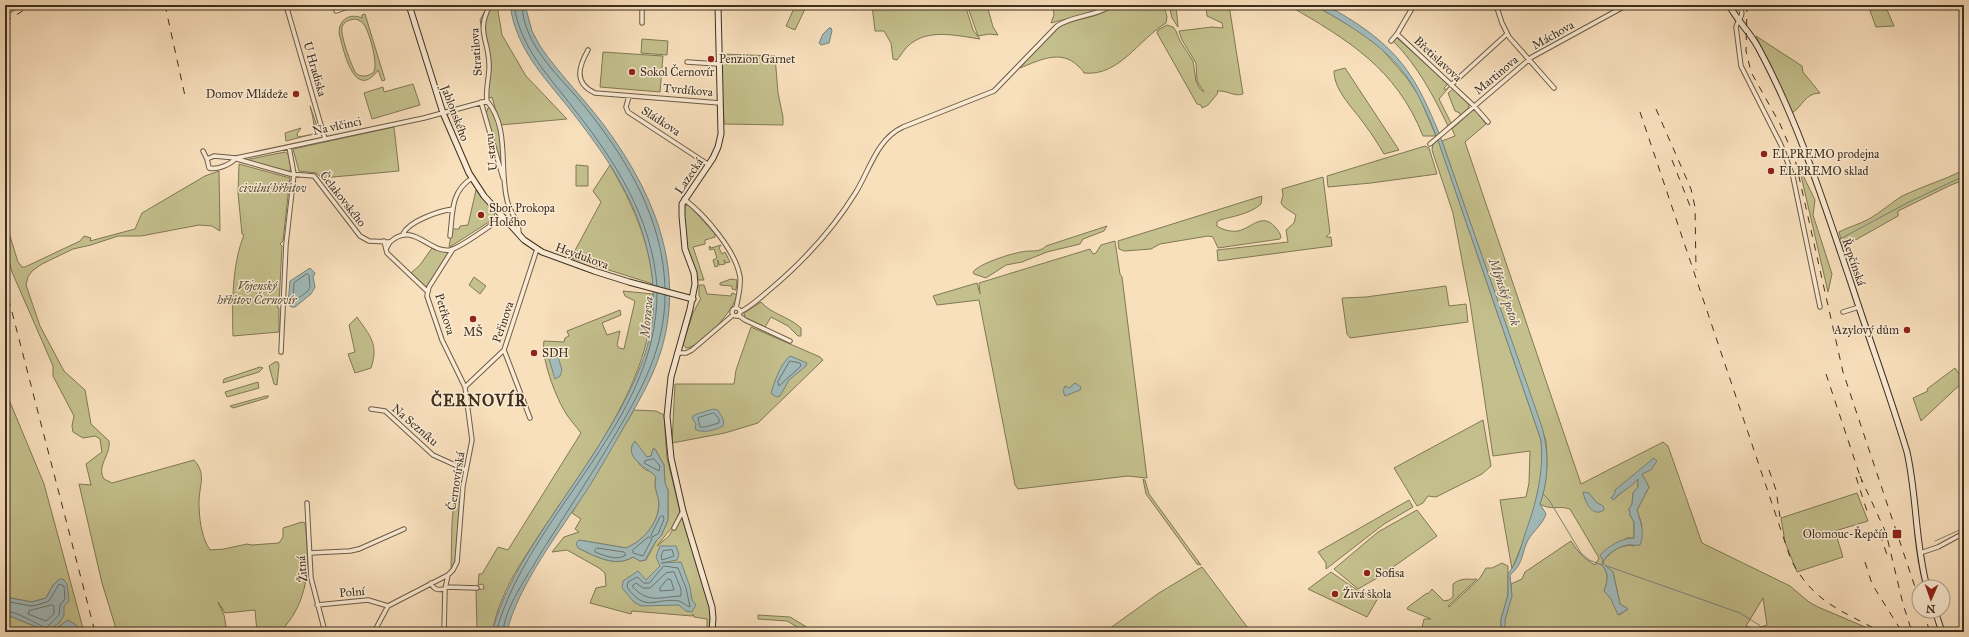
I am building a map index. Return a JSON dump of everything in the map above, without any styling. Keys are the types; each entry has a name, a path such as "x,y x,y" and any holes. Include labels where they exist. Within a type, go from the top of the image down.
{"street":[{"name":"U Hradiska","path":"286,5 325,139"},
{"path":"336,11 354,5"},
{"name":"Jablonského","path":"409,5 443,113 472,178 484,196 503,217"},
{"name":"Stratilova","path":"487,101 489,63 483,31 484,22 490,5"},
{"path":"642,5 642,23"},
{"name":"Lazecká","path":"712,632 712,607 683,511 668,437 667,406 669,376 693,299 695,278 686,254 682,216 684,199 716,153 720,139 718,5"},
{"path":"677,353 686,353 692,350 733,315 739,314 783,279 828,233 856,191 880,146 890,134 903,126 991,93 1005,81 1045,36 1059,25 1066,21 1100,13 1112,5"},
{"name":"Břetislavova","path":"1414,5 1397,34 1474,106 1488,122"},
{"path":"1496,5 1507,34 1554,88"},
{"name":"Máchova","path":"1530,59 1627,5"},
{"name":"Řepčínská","path":"1728,5 1738,22 1760,50 1793,122 1818,185 1907,452 1914,486 1920,553 1925,579"},
{"path":"1734,5 1741,8 1742,17 1736,28 1741,66 1781,145 1793,178 1820,307"},
{"path":"1391,40 1397,34"},
{"path":"1451,84 1507,34"},
{"path":"588,50 579,71 581,80 588,88 595,93 629,96"},
{"name":"Martinova","path":"1432,143 1444,131 1530,59"},
{"path":"687,62 718,64"},
{"name":"Tvrdíkova","path":"629,96 720,103"},
{"name":"Sládkova","path":"629,96 626,107 628,112 709,164"},
{"path":"443,113 487,101"},
{"name":"U stavu","path":"487,101 494,110 503,143 504,180"},
{"name":"U stavu","path":"481,102 504,180 508,204 519,228 519,234"},
{"name":"Na vlčinci","path":"236,158 233,162 213,169 209,168 207,159 214,156 236,158 443,113"},
{"path":"281,352 286,244 294,174 289,147"},
{"path":"203,151 207,159"},
{"name":"Čelakovského","path":"236,158 290,174 311,174 318,179 360,236 366,240 390,242"},
{"path":"450,236 456,193 472,178"},
{"path":"684,199 700,214 721,239 734,259 739,273 740,287 736,308 732,311 733,315"},
{"path":"386,249 390,242 403,234 419,220 453,209"},
{"path":"403,234 414,236 444,250 453,249 503,217"},
{"name":"Heydukova","path":"503,217 519,234 537,249 594,271 693,299"},
{"path":"384,241 388,254 427,291"},
{"name":"Petřkova","path":"453,249 427,291 428,301 442,340 465,387"},
{"name":"Peřinova","path":"465,387 504,350 537,249"},
{"path":"1843,312 1859,307"},
{"path":"736,308 745,320 790,341"},
{"path":"504,350 530,418"},
{"name":"Černovírská","path":"444,632 445,588 448,575 457,562 466,470 472,440 465,387"},
{"name":"Na Sezníku","path":"371,409 385,411 433,454 466,470"},
{"name":"Žitná","path":"307,503 311,578 325,632"},
{"path":"674,528 683,511"},
{"path":"310,554 359,549 404,529"},
{"path":"1920,553 1938,547 1964,533"},
{"path":"374,632 388,606 448,575"},
{"path":"431,583 433,588 437,590 445,588 477,588"},
{"name":"Polní","path":"317,605 368,600 388,606"},
{"path":"1938,619 1942,632"}],"green space":[{"path":"5,5 25,5 13,11 5,18"},
{"path":"488,5 497,5 502,35 526,76 567,119 500,125 492,97 489,98 488,95 489,62 480,20"},
{"path":"872,5 965,5 973,30 980,39 946,34 920,38 906,48 897,60 893,59 891,43 884,31 875,31"},
{"path":"967,5 987,5 993,27 998,35 989,34 978,36"},
{"path":"1053,5 1109,5 1100,10 1051,23 1054,15"},
{"path":"1115,5 1164,5 1167,17 1166,23 1156,30 1128,56 1108,69 1096,73 1084,73 1071,61 1065,58 1057,57 1043,59 1020,68 1041,42 1060,26 1103,13"},
{"path":"1169,5 1176,5 1178,27 1172,18"},
{"path":"1206,5 1229,5 1243,94 1237,95 1224,91 1217,91 1218,93 1208,105 1202,108 1201,105 1197,104 1157,33 1158,30 1167,25 1173,27 1193,61 1196,81 1200,89 1204,92 1197,81 1196,63 1182,40 1179,31 1212,27 1223,28 1222,23 1207,16"},
{"path":"1288,5 1314,5 1359,31 1380,47 1407,78 1419,96 1436,136 1423,136 1412,112 1399,92 1368,58 1331,31"},
{"path":"1868,5 1885,5 1894,26 1876,27"},
{"path":"795,6 800,6 805,9 795,30 786,26"},
{"path":"365,14 385,80 382,81 378,70 370,78 362,80 356,77 351,70 343,50 339,33 341,24 346,18 353,16 362,18 362,15","holes":["355,19 362,22 365,26 374,56 374,72 366,76 362,76 355,72 344,43 342,27 344,23"]},
{"path":"1756,36 1802,66 1803,72 1820,93 1807,97 1792,113"},
{"path":"1396,37 1447,83 1444,88 1445,90 1450,86 1439,99 1451,123 1448,126 1431,92 1410,60 1393,41"},
{"path":"642,39 668,41 667,55 641,53"},
{"name":"Sokol Černovír","path":"603,52 663,56 660,92 600,87"},
{"path":"722,54 775,56 778,93 783,117 783,125 724,124 721,73"},
{"path":"1345,68 1399,150 1384,154 1370,132 1345,100 1337,86 1334,71"},
{"path":"413,84 420,105 372,119 364,93 383,87 384,92"},
{"path":"1453,89 1469,104 1468,109 1460,116 1460,113 1455,111 1448,93"},
{"path":"310,106 318,129 317,133 315,134"},
{"path":"488,108 491,108 499,130 502,169 486,114"},
{"path":"1474,109 1486,124 1465,142 1581,484 1663,442 1668,446 1702,543 1790,586 1809,602 1818,607 1877,632 1505,632 1504,626 1511,584 1522,579 1525,572 1571,541 1576,549 1591,563 1595,565 1599,558 1570,509 1552,508 1540,504 1546,473 1546,441 1442,141 1455,136 1452,129","holes":["1654,458 1642,474 1649,487 1637,510 1642,525 1635,546 1631,545 1618,548 1611,553 1626,538 1634,538 1634,522 1630,515 1629,509 1632,504 1633,493 1638,487 1638,478 1613,500 1611,498","1602,565 1613,572 1620,604 1628,609 1619,615 1611,598 1604,591 1607,577 1606,571","1763,598 1767,625 1755,629 1746,626"]},
{"path":"394,127 399,171 322,178 316,173 299,171 293,149"},
{"path":"301,128 297,134 298,137 309,135 286,141 285,133"},
{"path":"1438,140 1541,440 1542,457 1539,490 1530,522 1512,569 1500,500 1526,497 1529,483 1530,451 1493,456 1470,302 1453,213 1432,150 1433,144"},
{"path":"1425,146 1429,148 1437,174 1328,187 1327,176"},
{"path":"285,152 289,155 291,168 289,172 245,160"},
{"name":"Vojenský hřbitov Černovír","path":"239,164 290,178 283,241 280,244 282,246 279,304 277,307 279,308 279,332 233,336 235,271 240,246 244,235 242,234 238,193"},
{"path":"576,165 588,166 588,186 576,186"},
{"path":"610,165 638,222 648,252 653,284 571,258 601,202 593,191"},
{"path":"1799,167 1815,200 1813,215 1832,274 1828,292"},
{"path":"1964,170 1964,180 1898,211 1898,216 1843,247 1839,232 1869,219 1902,196"},
{"path":"219,171 220,231 212,226 199,225 141,236 118,236 73,249 42,264 32,271 28,277 26,285 40,326 64,371 85,390 91,424 109,441 108,451 102,470 104,479 112,483 194,460 198,465 201,475 199,514 201,527 204,539 210,550 224,549 247,544 279,543 283,537 283,528 302,522 305,523 307,538 306,581 297,608 290,620 280,632 257,632 255,610 225,613 218,602 224,615 227,632 117,632 102,583 79,484 91,485 86,464 102,452 100,439 95,436 83,438 73,432 72,426 74,416 53,376 53,366 12,272 5,246 5,220 18,262 22,267 25,267 80,241 84,236 91,238 90,241 135,229 142,213 205,176"},
{"path":"1323,177 1330,233 1326,237 1331,237 1332,246 1218,261 1217,250 1288,242 1286,230 1294,223 1296,215 1284,207 1281,203 1283,195 1282,189"},
{"path":"476,190 494,212 495,218 449,247 452,229 459,229 460,226 468,225"},
{"path":"1262,196 1261,204 1257,207 1242,214 1220,220 1217,222 1217,226 1222,229 1238,231 1257,222 1266,221 1277,229 1281,236 1280,239 1218,248 1213,237 1208,236 1160,244 1151,249 1124,251 1119,249 1118,241"},
{"path":"685,205 690,206 715,234 715,237 705,240 705,244 693,247 704,280 698,280 687,249 684,213"},
{"path":"1107,226 1104,231 1083,239 1080,244 1047,252 1022,262 1006,265 986,278 974,274 973,272 983,265 999,258 1008,255 1040,250 1046,246"},
{"path":"1115,241 1120,274 1122,277 1147,478 1128,476 1018,489 1015,485 979,300 937,305 933,296 977,283 980,294 979,283 1090,249 1093,254 1096,253 1101,245"},
{"path":"721,245 719,248 722,254 725,252 730,262 726,263 724,260 725,264 719,265 718,260 718,266 715,267 713,260 717,258 714,249 710,250 709,247 710,246 711,248"},
{"path":"432,248 447,252 449,255 426,287 411,273 420,265"},
{"path":"474,277 486,286 480,294 469,285"},
{"path":"731,279 737,280 736,290 732,289 732,286 720,285 720,283"},
{"path":"699,285 704,285 707,294 731,296 732,293 737,295 735,302 716,327 693,346 686,348 683,344 693,313 701,298 699,296"},
{"path":"1446,286 1449,306 1466,304 1468,322 1350,338 1347,334 1342,298 1366,297"},
{"path":"623,291 653,294 650,327 642,358 630,389 597,449 541,532 515,574 499,608 492,632 477,632 476,589 484,589 483,584 478,585 479,574 482,574 498,547 508,550 581,433 560,403 553,386 545,357 544,341 564,342 565,338 569,336 567,331 620,310 621,315 602,323 607,335 620,331 617,345 619,348 624,349 635,301 625,296"},
{"path":"761,302 801,328 801,336 798,336 788,326 771,317 765,327 745,318 744,313"},
{"path":"357,317 372,341 374,353 371,368 355,373 348,354 355,352 349,325"},
{"path":"751,327 820,357 823,360 758,423 725,433 672,443 675,384 734,384 736,370"},
{"path":"275,362 278,362 279,365 277,385 274,384 269,366"},
{"path":"260,367 263,368 259,372 223,383 224,379"},
{"path":"1955,368 1964,381 1921,421 1913,398 1928,391 1927,389"},
{"path":"258,382 259,388 227,397 225,392"},
{"path":"5,390 44,484 84,632 80,632 68,620 51,632 45,632 60,622 64,606 60,579 53,585 46,598 32,602 5,597"},
{"path":"269,396 267,398 233,408 230,406"},
{"path":"634,410 656,411 664,415 667,458 680,511 673,526 657,546 669,536 681,513 710,608 710,632 707,632 707,619 694,617 693,614 692,616 632,611 631,614 590,603 596,588 606,586 605,573 567,550 552,552 564,537 579,532 575,529 581,519 572,513","holes":["632,445 642,451 647,457 651,456 653,449 655,449 664,465 665,484 668,490 668,520 661,536 656,541 646,560 640,561 633,557 619,561 605,560 578,548 579,540 626,548 644,536 653,525 659,505 655,485 656,477 653,473 643,468 638,462 634,456"]},
{"path":"1483,420 1491,466 1482,474 1436,497 1428,496 1423,503 1417,506 1394,468"},
{"path":"1143,479 1145,480 1149,494 1201,565 1197,564 1146,494"},
{"path":"455,487 461,488 455,562 451,569 452,523"},
{"path":"1857,493 1868,521 1835,531 1843,557 1797,572 1785,542 1781,518"},
{"path":"1409,500 1413,507 1384,524 1326,569 1326,563 1318,552"},
{"path":"1417,510 1437,536 1379,577 1358,589 1334,569 1378,532"},
{"path":"1502,563 1508,566 1508,595 1501,619 1501,632 1421,632 1424,619 1431,619 1407,609 1408,607 1427,593 1428,594 1432,589 1444,601 1449,600 1453,597 1453,584 1462,580 1477,579 1448,606 1449,607 1480,578 1486,568 1492,568"},
{"path":"1202,567 1248,628 1243,632 1106,631 1159,593"},
{"path":"1331,572 1357,590 1378,598 1367,617 1308,589"},
{"path":"5,614 39,628 39,630 32,632 5,632"},
{"path":"758,615 790,617 815,632 806,632 787,621 758,619"}],"water":[{"path":"510,5 525,5 532,31 540,46 594,112 627,159 653,211 662,237 668,265 670,293 668,322 661,351 643,393 587,490 553,540 530,578 520,596 507,632 492,632 502,602 523,562 539,535 607,432 634,383 650,335 654,302 651,270 644,238 627,194 596,143 532,61 518,35"},
{"path":"1314,5 1325,6 1339,12 1370,33 1396,57 1415,83 1439,133 1542,427 1546,447 1547,466 1545,485 1540,504 1546,514 1543,521 1530,536 1518,566 1510,575 1512,596 1505,620 1505,632 1501,632 1501,619 1508,595 1508,574 1518,555 1536,500 1542,453 1541,440 1438,140 1419,97 1410,81 1387,54 1360,33"},
{"path":"831,28 832,31 829,43 821,45 819,43 823,34"},
{"path":"310,268 315,273 313,277 315,287 311,294 295,307 291,307 288,304 290,281"},
{"path":"790,356 807,363 806,366 789,380 780,396 776,397 771,393 774,383 778,373"},
{"path":"558,357 562,370 560,376 555,379 549,359"},
{"path":"1075,383 1081,387 1080,390 1065,396 1063,391 1065,386 1069,388"},
{"path":"713,409 718,410 723,419 723,426 705,431 695,429 696,424 692,418 694,415"},
{"path":"635,441 647,457 651,456 653,449 655,449 664,465 665,483 668,490 668,520 661,536 656,541 645,560 640,561 633,557 619,561 605,560 578,548 576,543 579,540 626,548 644,536 653,525 658,512 659,505 655,485 656,477 634,458 632,447"},
{"path":"1654,458 1657,461 1651,470 1642,474 1649,487 1637,510 1642,532 1640,545 1620,547 1613,551 1603,563 1613,572 1620,604 1628,609 1618,615 1611,599 1604,591 1607,577 1606,571 1602,565 1603,560 1600,555 1624,539 1634,538 1634,522 1630,515 1629,509 1632,504 1633,493 1638,487 1638,479 1613,500 1611,498 1615,493 1615,490"},
{"path":"1583,492 1589,493 1596,502 1603,506 1604,510 1596,512 1590,508 1585,500"},
{"path":"660,546 676,546 679,554 677,560 661,563 681,562 690,587 692,600 696,605 692,612 686,611 679,605 641,606 634,602 622,588 623,581 638,571 646,580 660,566 656,557"},
{"path":"60,579 63,579 67,584 69,601 64,606 64,615 60,622 49,630 32,632 37,631 39,628 5,614 5,597 32,602 46,598 53,585"},
{"path":"68,620 76,625 80,632 51,632"}],"waterway":[{"path":"1840,239 1907,203 1964,176"},
{"path":"1543,494 1549,500 1581,553 1589,560 1602,565"},
{"path":"1935,541 1964,528"},
{"path":"1607,566 1740,613 1759,625 1765,632"}],"railway":[{"path":"5,22 32,5"},
{"path":"165,5 185,96"},
{"path":"1747,5 1746,51 1751,72 1780,124 1795,159 1843,372 1912,579"},
{"path":"1656,109 1691,189 1695,207 1696,270"},
{"path":"1640,112 1791,560 1800,575 1819,596 1841,611 1881,632"},
{"path":"1672,160 1690,206"},
{"path":"5,285 95,632"},
{"path":"1826,374 1862,482"},
{"path":"1769,470 1776,490 1780,517"},
{"path":"1860,476 1886,533 1903,604 1912,632"},
{"path":"1856,477 1867,511"},
{"path":"1880,534 1888,558"},
{"path":"1865,562 1872,584 1902,632"},
{"path":"1926,619 1930,632"}],"place":[{"name":"Penzion Garnet","path":"711,59"},
{"name":"Sokol Černovír","path":"632,72"},
{"name":"Domov Mládeže","path":"296,94"},
{"name":"ELPREMO prodejna","path":"1764,154"},
{"name":"ELPREMO sklad","path":"1771,171"},
{"name":"Sbor Prokopa Holého","path":"481,215"},
{"name":"MŠ","path":"473,319"},
{"name":"Azylový dům","path":"1907,330"},
{"name":"SDH","path":"534,353"},
{"name":"Olomouc-Řepčín","path":"1897,534"},
{"name":"Sofisa","path":"1367,573"},
{"name":"Živá škola","path":"1335,594"}],"district":[{"name":"ČERNOVÍR","path":"479,400"}],"park label":[{"name":"civilní hřbitov","path":"273,188"}],"water label":[{"name":"Mlýnský potok","path":"1505,292"},
{"name":"Morava","path":"646,317"}]}
